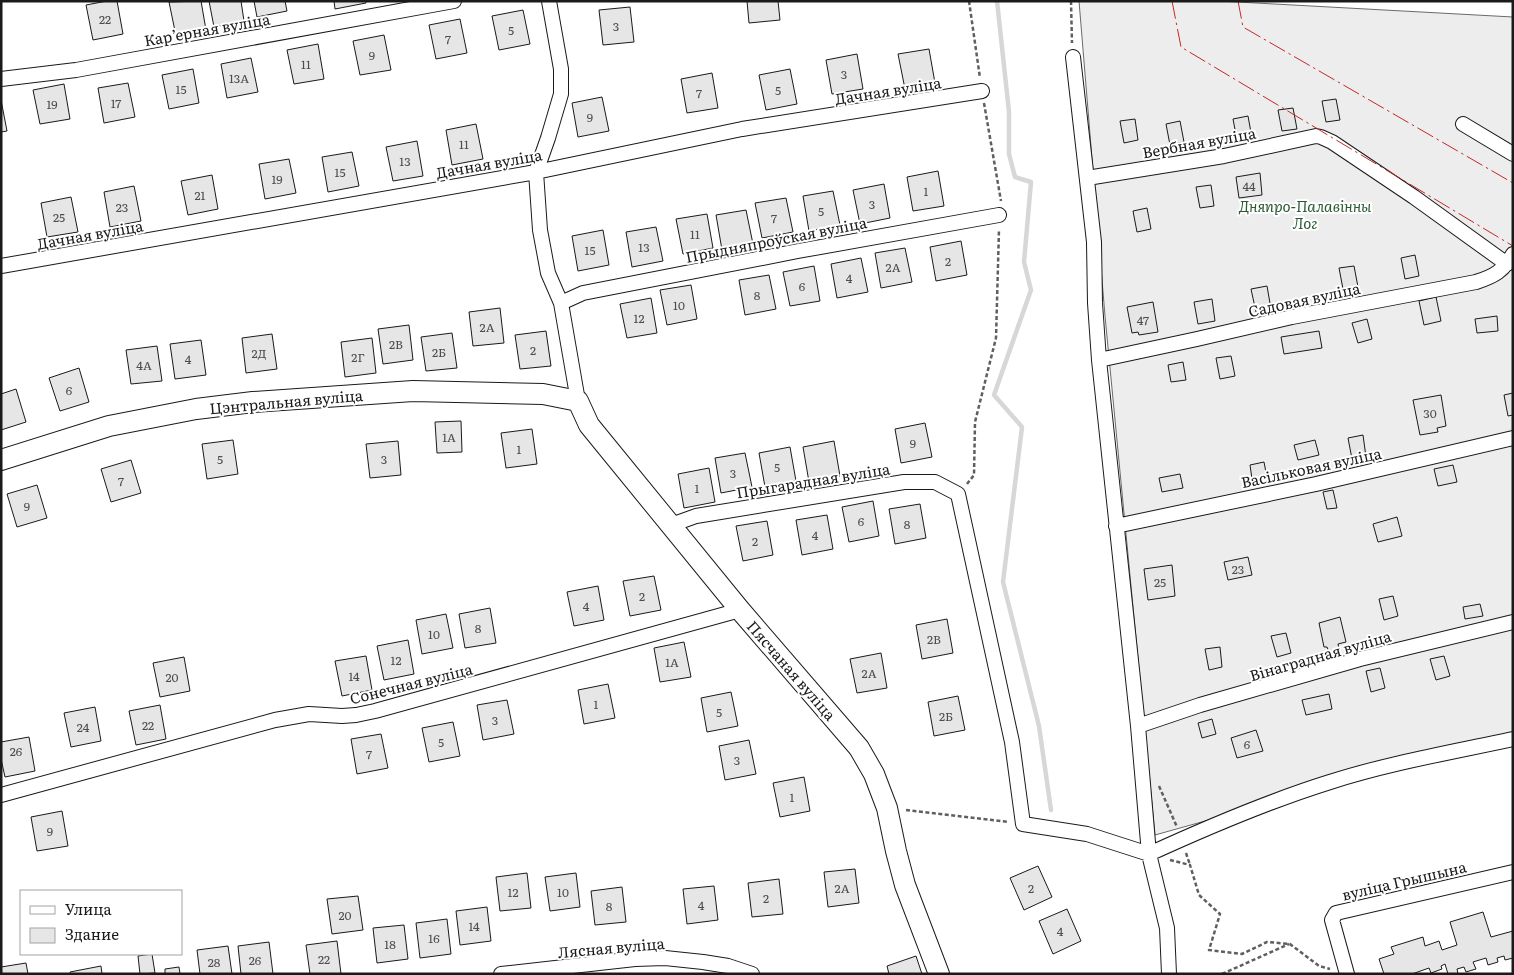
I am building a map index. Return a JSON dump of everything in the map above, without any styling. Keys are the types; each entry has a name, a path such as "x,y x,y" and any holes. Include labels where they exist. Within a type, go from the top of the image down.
{"street":[{"path":"549,1 561,69 561,94 536,172 540,230 548,273 561,303 578,402"},
{"name":"Карʼерная вуліца","path":"1,79 76,70 450,2"},
{"path":"1073,57 1094,242 1095,303 1099,360 1138,726 1149,854 1167,928 1169,974"},
{"name":"Дачная вуліца","path":"1,266 536,172 742,130 982,91"},
{"path":"1463,124 1513,154"},
{"name":"Вербная вуліца","path":"1087,178 1224,156 1321,136 1364,163 1508,266"},
{"name":"Прыдняпроўская вуліца","path":"561,303 583,294 622,286 798,251 999,215"},
{"name":"Садовая вуліца","path":"1099,360 1292,317 1476,282 1492,277 1508,266"},
{"name":"Цэнтральная вуліца","path":"1,460 109,426 196,409 252,402 413,391 543,394 578,402"},
{"name":"Пясчаная вуліца","path":"578,402 589,425 740,610 858,748 874,774 887,808 905,885 939,974"},
{"name":"Васільковая вуліца","path":"1116,526 1316,484 1513,438"},
{"name":"Прыгарадная вуліца","path":"671,525 696,516 904,482 935,482 958,494"},
{"path":"958,494 1012,742 1023,824 1087,834 1149,854 1268,804 1331,781 1513,739"},
{"name":"Сонечная вуліца","path":"1,795 275,720 309,714 342,716 376,711 740,610"},
{"name":"Вінаградная вуліца","path":"1138,726 1200,705 1360,659 1513,622"},
{"name":"вуліца Грышына","path":"1342,972 1332,920 1336,913 1513,872"},
{"name":"Лясная вуліца","path":"501,974 635,959 665,958 712,963 752,974"}],"path":[{"path":"958,494 974,475 975,422 996,338 1001,200 969,1"},
{"path":"1070,1 1073,57"},
{"path":"1158,786 1182,839 1199,895 1220,914 1209,950 1242,954 1267,942 1290,944 1320,966 1342,972"},
{"path":"887,808 1023,824"},
{"path":"1149,854 1190,865"},
{"path":"1222,974 1290,944"}],"shaded area":[{"name":"Дняпро-Палавінны Лог","path":"1079,1 1219,1 1513,17 1513,735 1155,835 1105,316"}],"building":[{"path":"117,1 123,34 93,40 86,5"},
{"path":"201,1 206,30 176,36 169,2"},
{"path":"209,1 241,1 244,21 214,27"},
{"path":"254,1 285,1 287,11 257,17"},
{"path":"334,1 366,1 366,3 335,9"},
{"path":"747,1 778,1 780,20 749,23"},
{"path":"630,7 634,42 603,45 599,10"},
{"path":"523,10 530,44 499,50 492,16"},
{"path":"460,19 467,53 436,59 429,25"},
{"path":"384,35 391,70 360,75 353,41"},
{"path":"318,44 324,79 294,84 287,50"},
{"path":"929,49 935,83 905,89 898,54"},
{"path":"857,54 863,89 832,94 826,60"},
{"path":"251,58 258,92 227,98 221,64"},
{"path":"193,69 199,103 169,109 162,75"},
{"path":"790,69 797,104 766,110 759,75"},
{"path":"712,73 718,108 687,113 681,79"},
{"path":"128,83 135,117 104,123 98,88"},
{"path":"64,84 70,119 40,124 33,90"},
{"path":"602,97 609,131 578,137 572,103"},
{"path":"1336,99 1340,120 1326,122 1322,101"},
{"path":"1,100 7,131 1,132"},
{"path":"1293,108 1297,129 1282,131 1278,110"},
{"path":"1248,116 1252,138 1237,140 1233,119"},
{"path":"1135,119 1138,140 1124,143 1120,121"},
{"path":"1180,121 1184,142 1170,145 1166,124"},
{"path":"476,124 483,159 452,165 446,130"},
{"path":"417,141 423,176 393,181 386,147"},
{"path":"352,152 359,186 328,192 322,157"},
{"path":"289,159 296,193 265,199 259,164"},
{"path":"938,171 944,206 913,211 907,177"},
{"path":"1260,173 1262,195 1239,198 1236,177"},
{"path":"212,175 218,209 188,215 181,181"},
{"path":"884,184 890,218 860,224 853,190"},
{"path":"1211,185 1214,206 1200,208 1196,187"},
{"path":"134,186 141,221 110,227 104,192"},
{"path":"833,191 840,225 809,231 803,196"},
{"path":"71,197 78,232 47,237 41,203"},
{"path":"786,198 793,232 762,238 755,203"},
{"path":"1147,208 1151,229 1137,232 1133,211"},
{"path":"746,210 753,244 722,250 716,215"},
{"path":"707,214 713,248 683,254 676,219"},
{"path":"656,227 663,261 632,267 626,232"},
{"path":"603,230 609,265 578,271 572,236"},
{"path":"961,241 967,275 936,281 930,247"},
{"path":"905,248 912,282 881,288 875,253"},
{"path":"1415,255 1419,276 1405,279 1401,258"},
{"path":"861,258 868,292 837,298 831,264"},
{"path":"814,266 820,301 790,306 783,272"},
{"path":"1354,266 1358,287 1343,289 1339,268"},
{"path":"769,275 776,309 745,315 739,280"},
{"path":"691,285 697,319 667,325 660,290"},
{"path":"1267,286 1271,309 1256,312 1251,289"},
{"path":"1436,297 1441,321 1424,325 1419,301"},
{"path":"651,298 657,333 627,338 620,304"},
{"path":"1212,299 1215,321 1198,324 1194,302"},
{"path":"1153,302 1158,332 1139,335 1138,332 1132,333 1127,307"},
{"path":"500,308 504,343 473,346 469,312"},
{"path":"1497,316 1498,331 1477,333 1475,319"},
{"path":"1367,319 1372,339 1358,343 1352,323"},
{"path":"409,325 413,360 383,364 378,329"},
{"path":"546,331 551,366 520,369 515,335"},
{"path":"1319,331 1322,348 1284,354 1281,337"},
{"path":"452,333 457,368 426,371 421,337"},
{"path":"272,334 277,369 246,373 242,338"},
{"path":"372,338 376,373 345,377 341,342"},
{"path":"201,340 206,375 175,379 170,344"},
{"path":"157,346 162,381 131,384 126,350"},
{"path":"1231,356 1235,376 1220,379 1216,358"},
{"path":"1183,362 1186,380 1171,382 1168,365"},
{"path":"79,368 89,402 60,411 49,378"},
{"path":"16,389 26,422 1,430 1,394"},
{"path":"1513,393 1513,415 1508,416 1504,395"},
{"path":"1441,395 1446,426 1437,428 1438,432 1420,435 1413,400"},
{"path":"461,421 462,452 437,453 435,422"},
{"path":"925,423 932,457 901,463 895,429"},
{"path":"532,429 537,464 506,468 501,433"},
{"path":"1363,435 1366,457 1352,459 1348,438"},
{"path":"233,440 238,474 207,479 202,444"},
{"path":"1315,440 1319,455 1298,460 1294,445"},
{"path":"398,441 401,475 370,478 366,444"},
{"path":"834,441 840,476 809,482 803,447"},
{"path":"790,447 796,481 765,487 759,453"},
{"path":"745,453 752,487 721,493 715,458"},
{"path":"131,460 141,493 111,502 101,469"},
{"path":"1264,462 1268,483 1253,486 1250,465"},
{"path":"1453,465 1457,482 1438,486 1434,469"},
{"path":"709,468 715,502 684,508 678,474"},
{"path":"1180,474 1183,488 1162,492 1159,478"},
{"path":"37,485 47,518 17,527 7,494"},
{"path":"1333,490 1337,508 1327,509 1323,492"},
{"path":"873,501 879,536 849,542 842,507"},
{"path":"920,504 926,538 895,544 889,509"},
{"path":"827,515 833,549 802,555 796,520"},
{"path":"1397,517 1402,536 1378,542 1373,524"},
{"path":"767,521 773,555 743,561 736,526"},
{"path":"1248,557 1252,575 1228,580 1224,562"},
{"path":"1172,565 1175,596 1148,600 1144,569"},
{"path":"654,576 661,610 630,616 623,581"},
{"path":"598,586 604,620 574,626 567,592"},
{"path":"1393,596 1398,616 1384,620 1379,599"},
{"path":"1480,604 1483,616 1465,619 1463,607"},
{"path":"490,608 496,643 465,648 459,614"},
{"path":"446,614 453,648 422,654 416,620"},
{"path":"1340,617 1346,642 1338,644 1339,649 1329,652 1327,647 1324,647 1319,623"},
{"path":"947,619 953,653 922,659 916,625"},
{"path":"1286,633 1291,653 1277,657 1271,636"},
{"path":"408,640 414,674 384,680 377,646"},
{"path":"684,642 691,677 660,682 654,648"},
{"path":"1220,647 1222,667 1209,670 1205,649"},
{"path":"881,653 887,688 857,693 850,659"},
{"path":"366,656 372,690 342,696 335,661"},
{"path":"1444,656 1450,676 1436,680 1430,659"},
{"path":"184,657 190,691 160,697 153,663"},
{"path":"1380,668 1385,688 1371,692 1366,671"},
{"path":"608,684 615,718 584,724 578,690"},
{"path":"731,692 738,726 707,732 701,698"},
{"path":"1329,694 1332,709 1306,715 1302,700"},
{"path":"958,696 965,730 934,736 928,702"},
{"path":"507,700 514,734 483,740 477,705"},
{"path":"160,705 166,739 136,745 129,711"},
{"path":"95,707 101,741 71,747 64,713"},
{"path":"1212,719 1216,734 1202,738 1198,723"},
{"path":"453,722 460,756 429,762 422,728"},
{"path":"1256,730 1263,751 1237,758 1231,738"},
{"path":"381,734 388,768 357,774 351,739"},
{"path":"29,737 35,771 5,777 1,759 1,742"},
{"path":"749,740 756,774 725,780 719,746"},
{"path":"804,777 810,811 780,817 773,783"},
{"path":"62,811 68,846 37,851 31,817"},
{"path":"1038,866 1052,897 1024,910 1010,878"},
{"path":"855,869 859,903 828,907 824,872"},
{"path":"527,873 531,908 500,911 496,877"},
{"path":"576,873 580,907 550,911 545,877"},
{"path":"779,879 783,914 752,917 748,883"},
{"path":"714,886 718,920 687,924 683,889"},
{"path":"622,887 626,922 595,925 591,891"},
{"path":"358,896 363,930 332,934 327,899"},
{"path":"487,907 491,941 460,945 456,911"},
{"path":"1067,909 1081,941 1053,954 1039,921"},
{"path":"1483,912 1491,937 1513,931 1513,958 1505,960 1504,956 1497,958 1498,962 1488,965 1486,958 1473,962 1476,969 1466,972 1464,967 1457,969 1458,974 1448,974 1445,964 1441,966 1442,969 1431,973 1429,968 1412,974 1384,974 1379,959 1394,954 1391,947 1423,937 1425,946 1439,941 1442,950 1457,945 1450,922"},
{"path":"447,919 451,954 420,958 416,923"},
{"path":"404,925 408,959 377,963 373,928"},
{"path":"337,941 341,974 310,974 306,945"},
{"path":"269,942 273,974 241,974 238,946"},
{"path":"228,946 232,974 200,974 197,950"},
{"path":"152,955 155,973 140,974 138,956"},
{"path":"916,956 922,974 889,974 887,966"},
{"path":"26,963 28,974 1,974 1,967"},
{"path":"101,966 102,974 71,974 70,972"},
{"path":"179,967 180,974 165,974 165,969"}],"waterway":[{"path":"997,1 1009,112 1009,154 1015,177 1031,182 1024,262 1031,290 994,395 1022,427 1003,582 1039,726 1051,810"}],"power":[{"path":"1172,1 1181,47 1513,246"},
{"path":"1238,1 1243,27 1513,183"}]}
